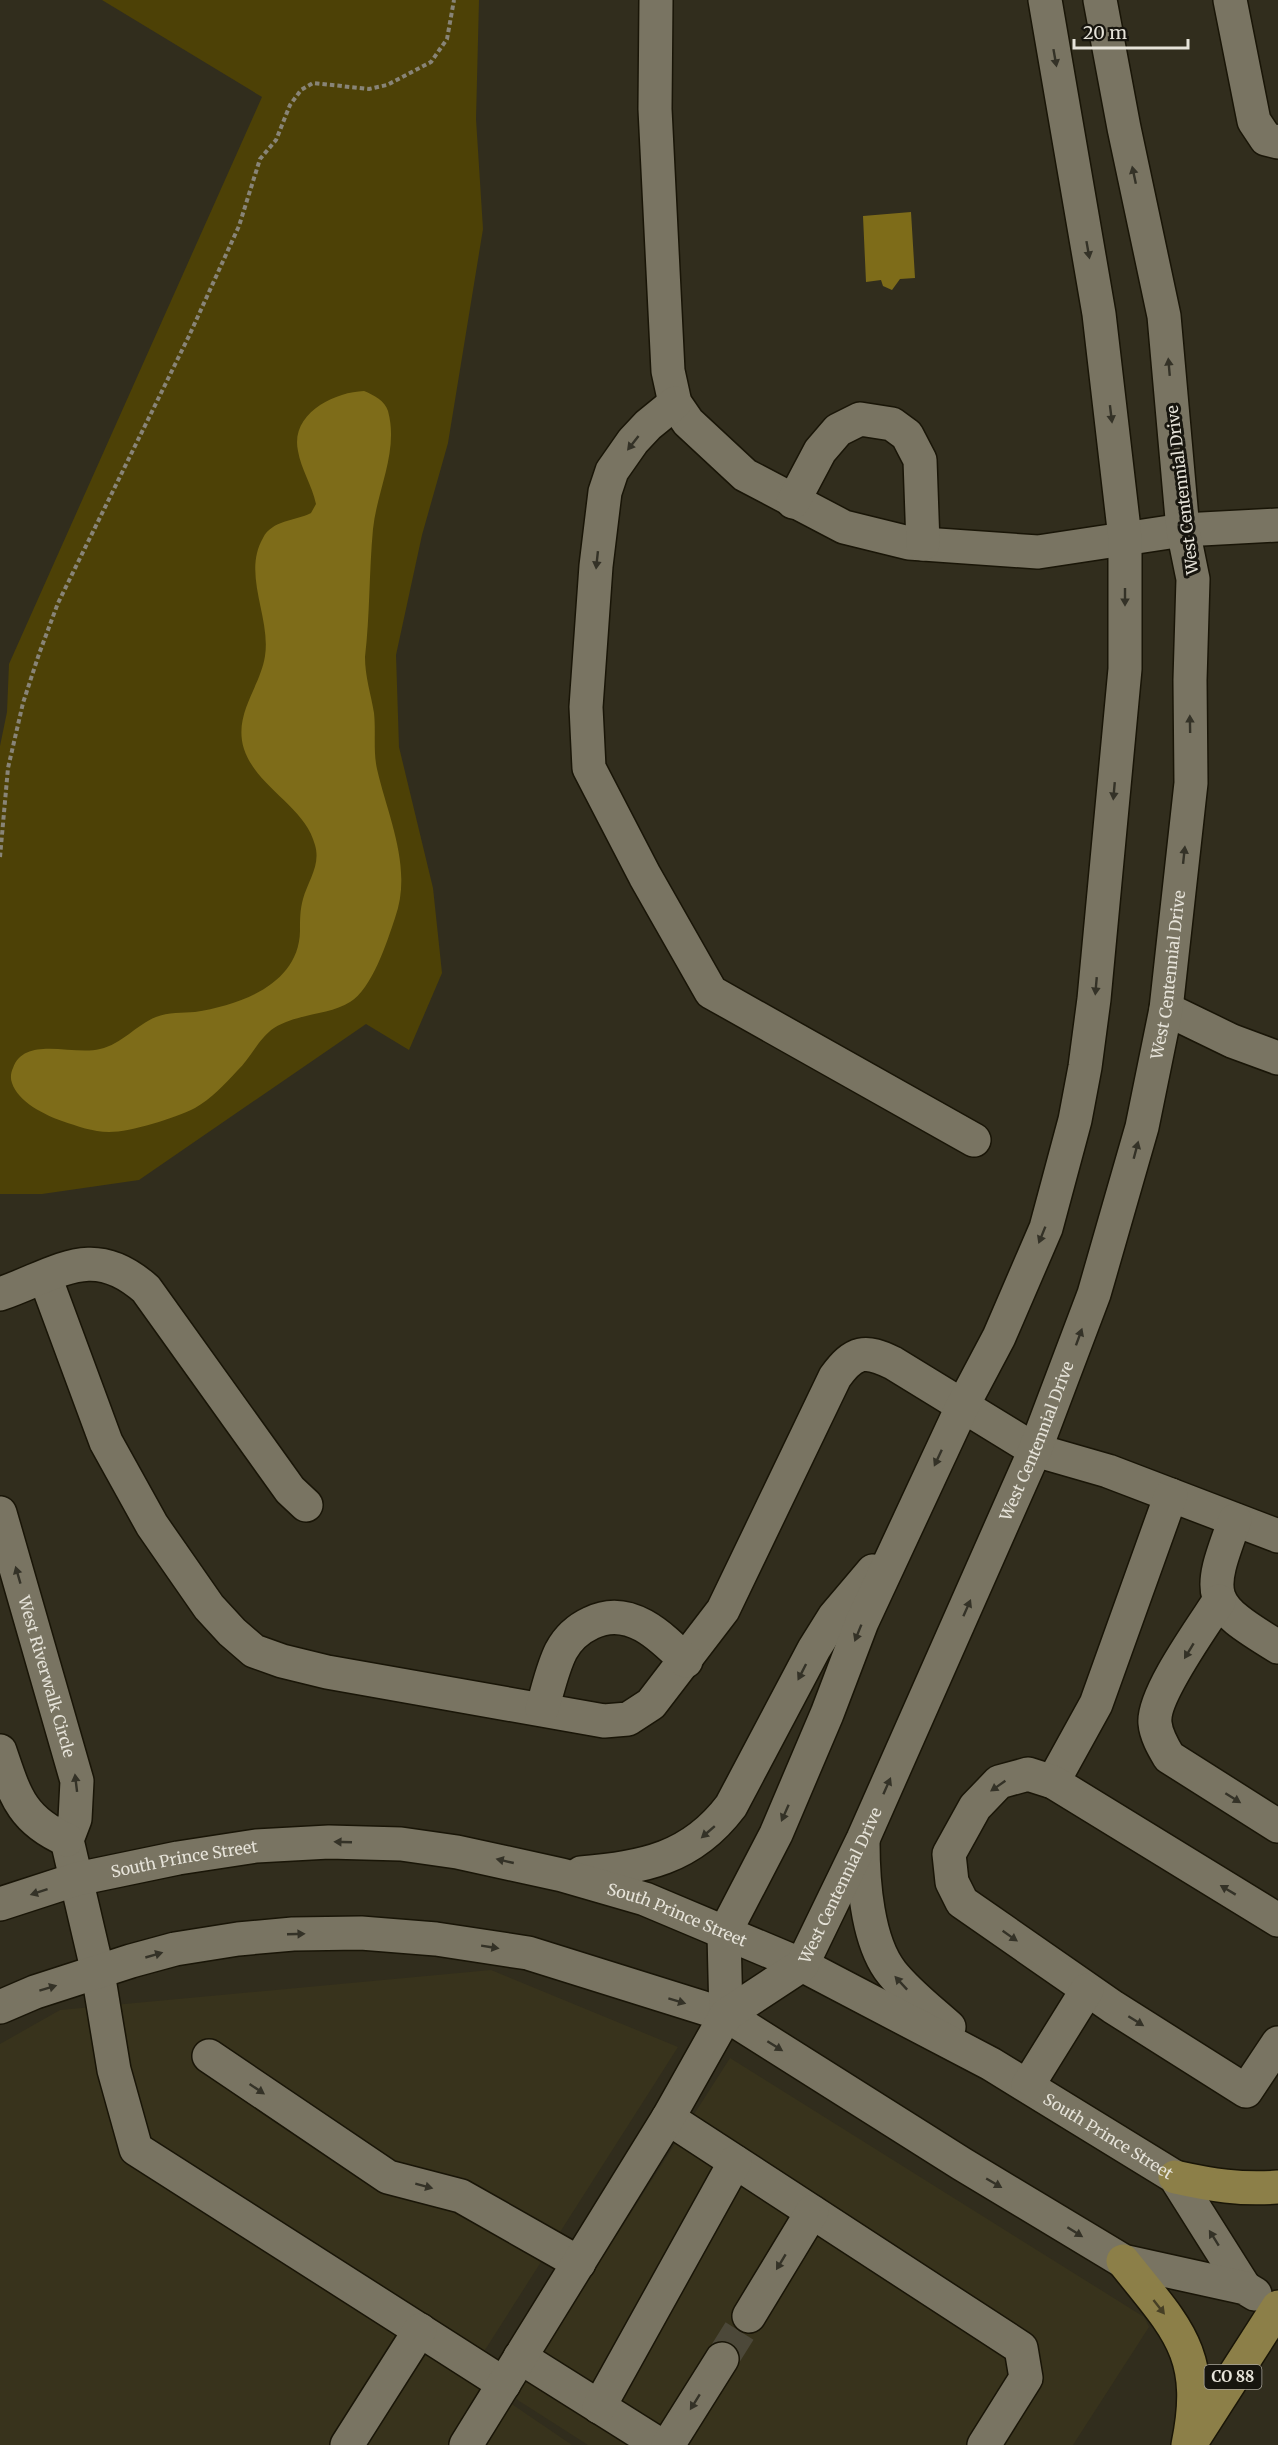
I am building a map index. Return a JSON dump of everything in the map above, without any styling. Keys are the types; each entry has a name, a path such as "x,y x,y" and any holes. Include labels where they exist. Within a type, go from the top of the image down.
{"main road":[{"path":"1175,2177 1234,2189 1278,2187"},
{"path":"1123,2261 1176,2328 1184,2344 1193,2376 1196,2399 1189,2445"},
{"name":"CO 88","path":"1189,2445 1278,2309"}],"street":[{"path":"656,0 655,110 668,371 675,403 688,422 745,475 844,527 909,543 1038,552 1183,530 1278,525"},
{"path":"466,2445 668,2118 726,2015 724,1934 789,1804 862,1622 899,1541 963,1406 999,1337 1046,1228 1063,1170 1083,1077 1095,999 1125,669 1125,538 1099,314 1045,0"},
{"name":"West Centennial Drive","path":"726,2015 802,1965 863,1839 1035,1450 1070,1363 1117,1224 1147,1106 1166,1010 1191,783 1190,680 1193,579 1183,530 1164,316 1124,128 1100,0"},
{"path":"1230,0 1254,121 1266,139 1278,142"},
{"path":"675,403 648,425 633,441 612,471 605,492 586,707 590,768 645,876 711,992 974,1140"},
{"path":"793,502 820,452 838,430 860,419 892,424 907,435 920,460 922,544"},
{"path":"1166,1010 1232,1041 1278,1058"},
{"path":"0,1294 70,1266 91,1263 110,1265 128,1273 173,1325 290,1490 306,1505"},
{"path":"45,1277 105,1442 153,1526 209,1607 232,1632 254,1651 282,1662 604,1721 628,1719 651,1704 723,1610 836,1377 849,1358 863,1354 880,1357 1035,1450 1108,1471 1278,1536"},
{"path":"1053,1782 1096,1704 1172,1495"},
{"name":"West Riverwalk Circle","path":"0,1513 77,1781 75,1820 67,1840"},
{"path":"1235,1520 1221,1558 1216,1582 1219,1601 1228,1614 1278,1647"},
{"path":"562,1875 651,1863 683,1850 718,1823 731,1806 814,1649 834,1617 899,1541"},
{"path":"1219,1601 1157,1703 1155,1723 1160,1742 1169,1757 1278,1826"},
{"path":"542,1709 561,1651 577,1630 602,1617 629,1618 659,1634 686,1661"},
{"path":"0,1751 24,1811 38,1824 67,1840 98,1973 114,2070 136,2149 420,2330 599,2407 660,2445"},
{"path":"1278,1920 1053,1782 1028,1774 999,1782 975,1807 949,1854 952,1882 962,1902 1087,1990 1246,2091 1278,2043"},
{"path":"863,1839 866,1896 879,1946 890,1971 915,1997 991,2064"},
{"name":"South Prince Street","path":"0,1904 77,1880 178,1858 234,1849 329,1842 401,1844 457,1852 562,1875 645,1899 802,1965 991,2064 1175,2177 1245,2288"},
{"name":"South Prince Street","path":"0,2007 35,1992 186,1947 293,1934 362,1934 436,1939 528,1953 726,2015 962,2164 1123,2261 1245,2288 1278,2309"},
{"path":"1028,2085 1087,1990"},
{"path":"209,2056 388,2177 461,2196 579,2262"},
{"path":"668,2118 1021,2348 1026,2378 984,2445"},
{"path":"599,2407 735,2162"},
{"path":"748,2316 812,2212"},
{"path":"347,2445 420,2330"},
{"path":"668,2445 722,2359"}],"path":[{"path":"0,857 8,768 23,703 39,654 58,603 189,336 239,226 260,159 276,140 290,105 301,90 313,83 369,89 395,81 431,62 447,39 454,0"}],"shaded area":[{"path":"102,0 479,0 476,119 483,229 448,443 422,535 396,655 399,747 433,888 442,973 409,1050 366,1024 139,1180 42,1194 0,1194 0,746 7,712 9,664 262,97"},
{"path":"911,212 915,278 900,279 892,290 883,286 881,280 866,282 863,216"},
{"path":"364,391 382,401 388,411 391,426 389,456 373,529 365,657 374,713 376,762 400,862 400,899 383,952 372,976 358,996 342,1006 293,1019 274,1028 223,1086 195,1108 153,1124 118,1131 91,1130 55,1118 33,1107 15,1090 11,1075 19,1058 39,1049 89,1050 108,1047 161,1015 195,1012 231,1004 264,989 278,978 290,965 297,949 302,903 316,859 315,845 302,819 250,763 242,736 244,713 265,656 266,641 255,566 257,552 267,532 278,524 311,513 316,504 298,451 297,438 307,416 328,401 352,392"},
{"path":"491,1970 678,2047 469,2375 572,2445 0,2445 0,2044 60,2010"},
{"path":"730,2058 1144,2317 1149,2327 1073,2445 588,2445 513,2397"}],"tunnel":[{"path":"722,2359 749,2316"}]}
